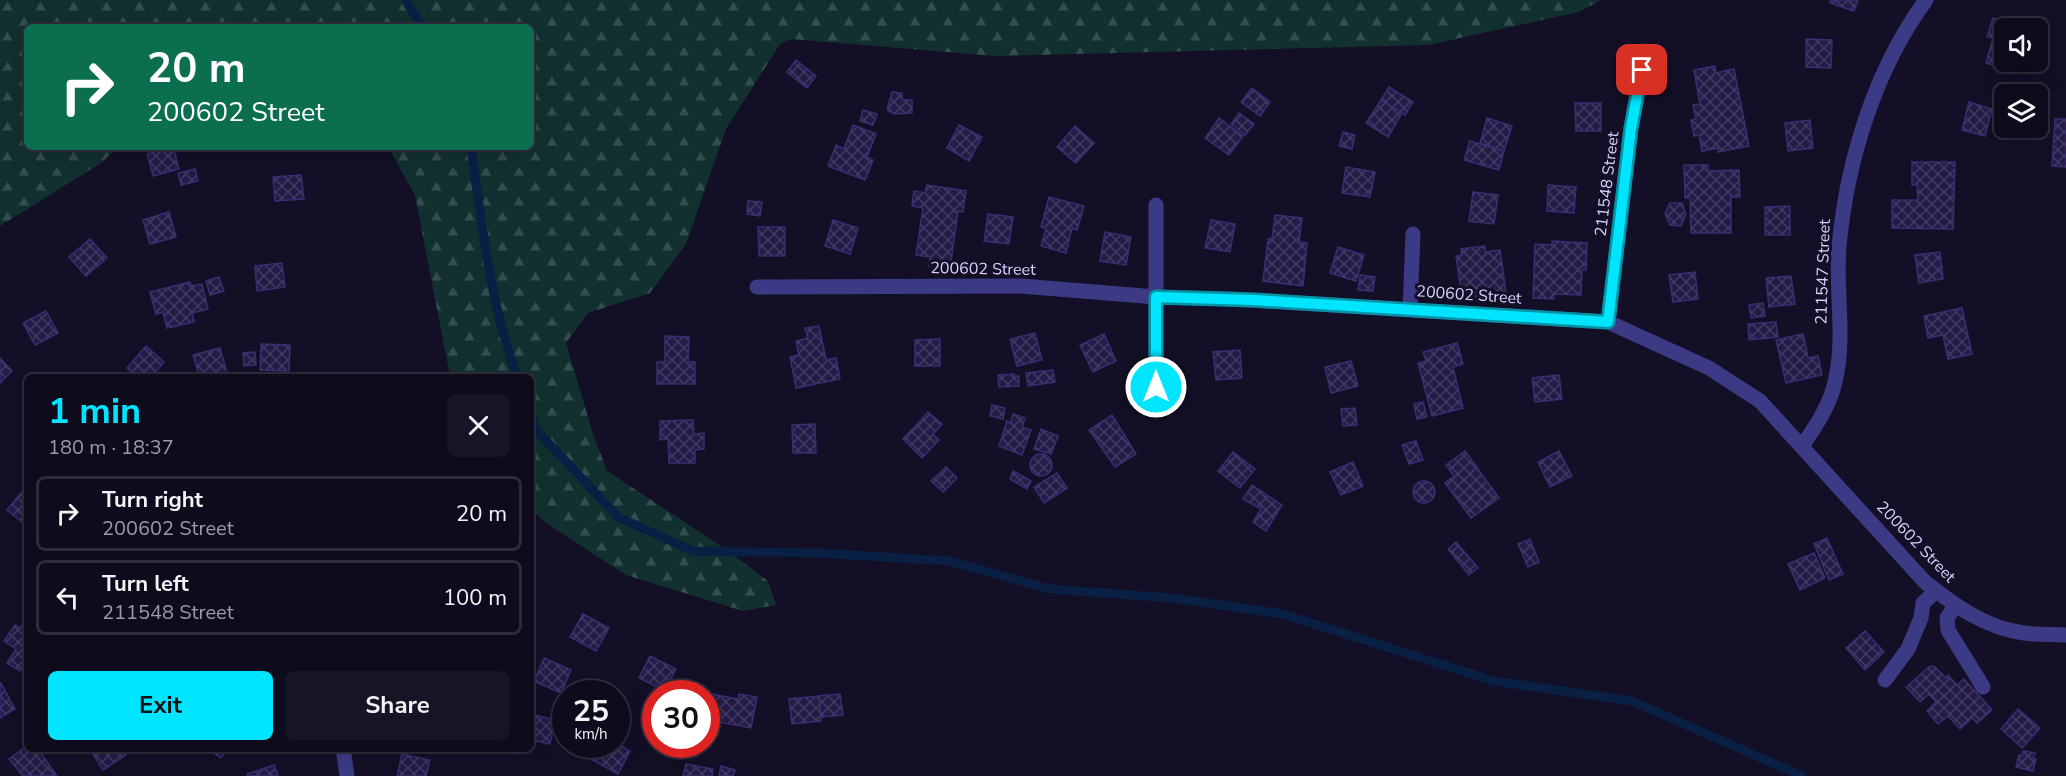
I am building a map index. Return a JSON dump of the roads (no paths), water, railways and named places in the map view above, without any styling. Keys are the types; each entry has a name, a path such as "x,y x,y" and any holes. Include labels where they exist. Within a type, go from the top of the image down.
{"street":[{"name":"211547 Street","path":"1802,446 1822,417 1835,383 1839,358 1839,248 1851,169 1887,64 1908,25 1926,0"},
{"name":"211548 Street","path":"1608,322 1631,128 1646,51"},
{"path":"1156,205 1156,387"},
{"path":"1410,309 1413,234"},
{"name":"200602 Street","path":"757,287 1021,286 1156,297 1232,299 1608,322 1709,368 1760,401 1925,582 1955,606 1999,628 2024,633 2066,635"},
{"path":"1885,680 1908,649 1921,618 1923,603 1936,591"},
{"path":"1955,606 1947,618 1948,630 1983,687"},
{"path":"344,752 347,776"}],"waterway":[{"path":"405,0 421,24"},
{"path":"471,150 493,292 516,374"},
{"path":"534,423 537,431 618,517 693,551 818,553 949,561 1050,589 1172,598 1283,614 1494,681 1632,701 1802,776"}]}
